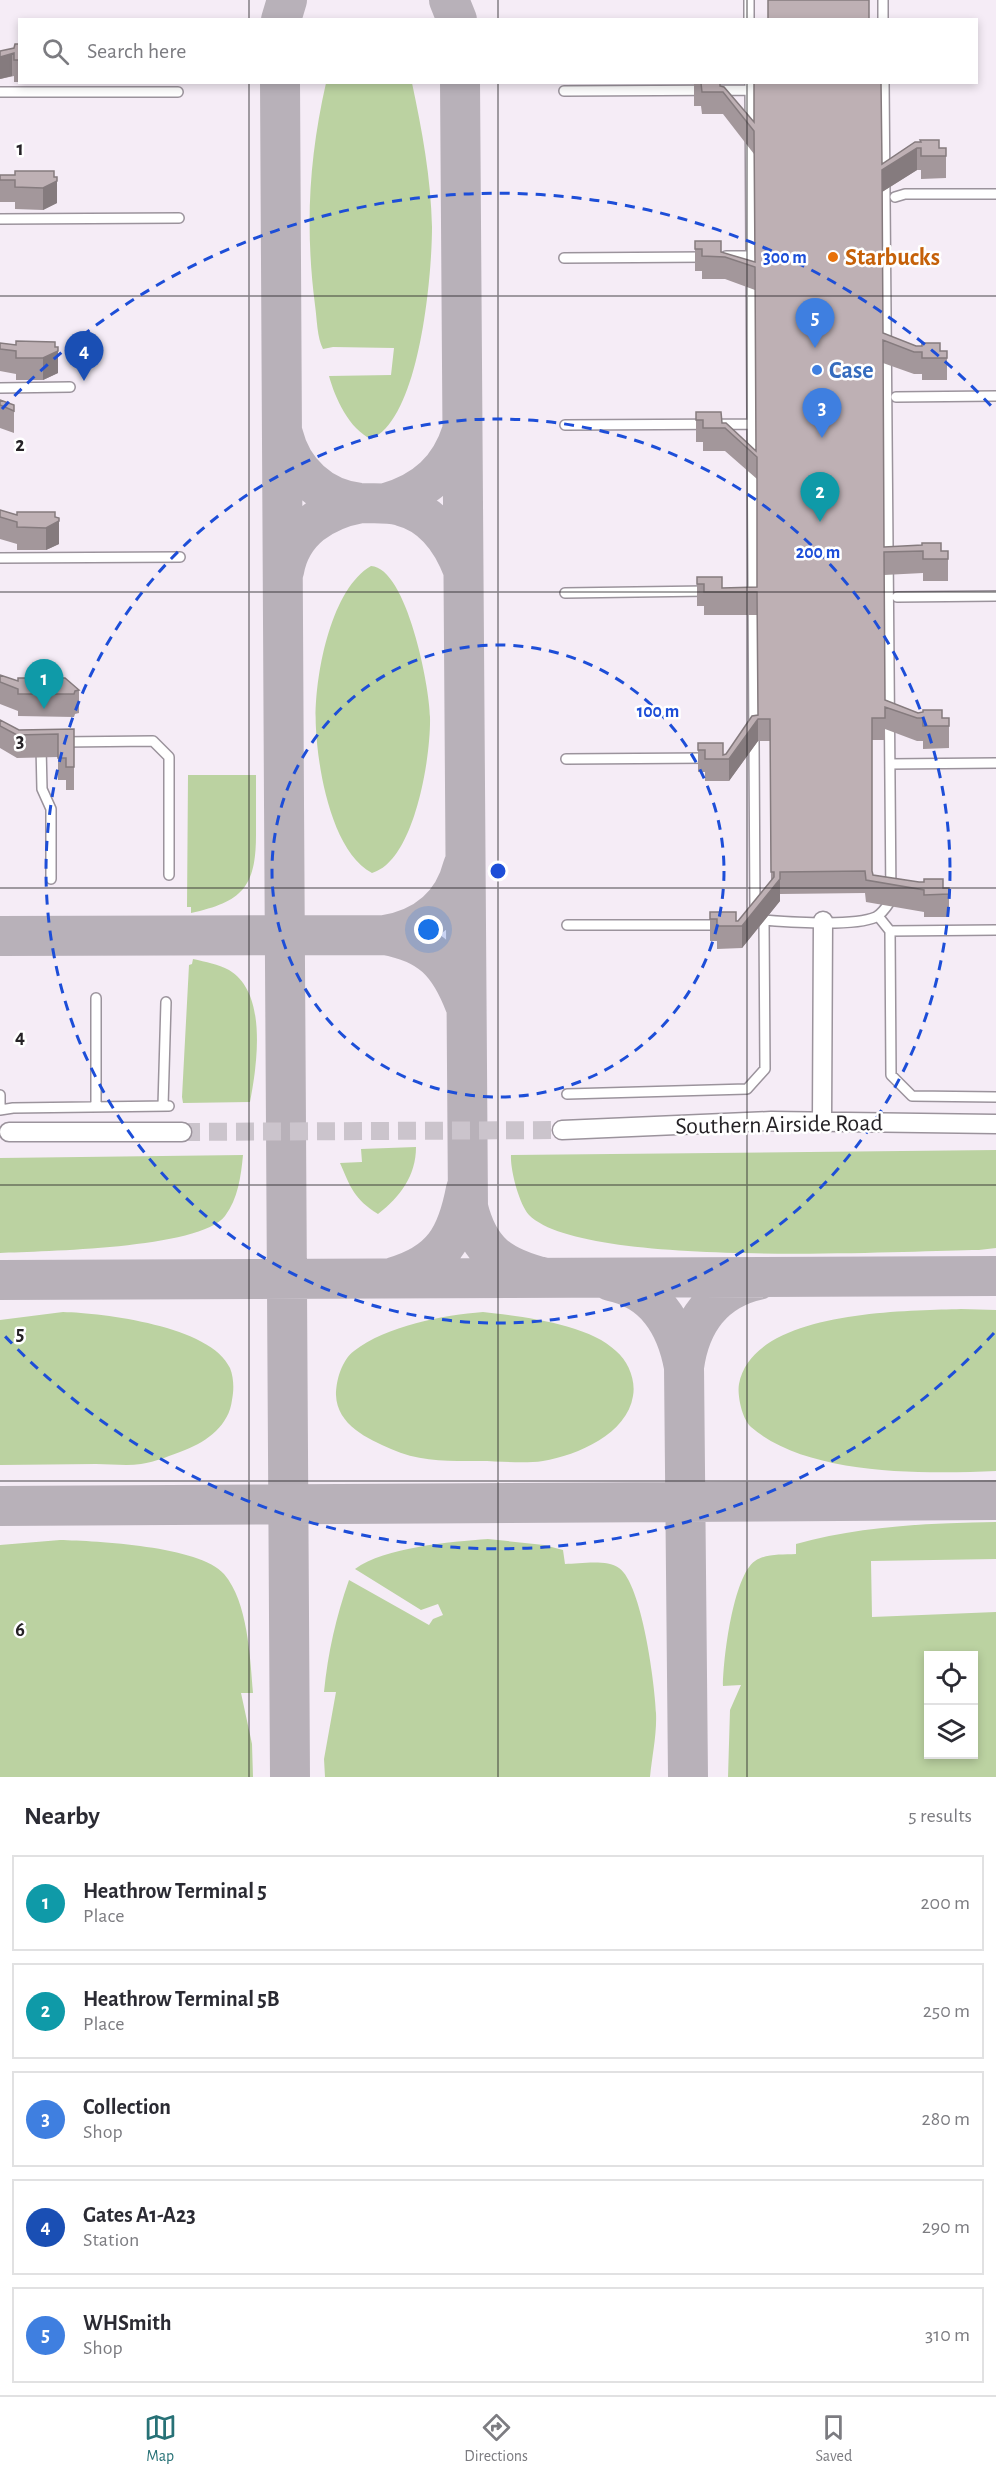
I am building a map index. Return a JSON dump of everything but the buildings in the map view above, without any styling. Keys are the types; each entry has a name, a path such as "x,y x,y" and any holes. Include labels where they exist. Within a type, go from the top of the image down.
{"street":[{"path":"822,1122 823,921"},
{"name":"Southern Airside Road","path":"562,1130 771,1121 996,1124"},
{"path":"9,1132 182,1132"}],"lane":[{"path":"749,0 749,18"},
{"path":"883,0 883,18"},
{"path":"757,919 862,921 878,916 891,900 884,84"},
{"path":"564,91 750,86 754,900 765,1069 747,1089 567,1094"},
{"path":"0,92 178,92"},
{"path":"895,197 905,194 996,194"},
{"path":"0,219 178,218"},
{"path":"564,258 751,256"},
{"path":"0,388 70,387"},
{"path":"896,397 996,396"},
{"path":"565,425 752,424"},
{"path":"0,558 180,557"},
{"path":"741,591 753,590"},
{"path":"565,593 717,591"},
{"path":"897,597 996,596"},
{"path":"51,879 51,809 42,789 36,742 153,741 169,757 169,875"},
{"path":"566,759 718,758"},
{"path":"742,758 753,758"},
{"path":"890,764 996,763"},
{"path":"878,916 890,931 891,1075 912,1095 996,1096"},
{"path":"567,925 730,925"},
{"path":"890,931 996,930"},
{"path":"96,998 96,1107"},
{"path":"0,1095 0,1110 166,1106 165,1002"}],"green space":[{"path":"326,84 412,84 428,172 432,227 431,249 426,310 420,344 412,376 401,404 388,426 371,439 356,428 344,412 329,376 391,375 394,348 333,347 323,349 318,328 310,248 310,193 320,111"},
{"path":"371,566 384,572 395,586 405,607 421,657 430,717 430,734 423,780 410,829 387,864 372,873 358,862 337,829 324,787 316,729 317,688 334,616 344,595 356,578"},
{"path":"188,775 256,775 255,853 249,880 234,897 208,909 191,913 191,907 187,907"},
{"path":"193,959 229,970 241,981 250,995 255,1012 257,1050 250,1102 183,1103 189,965 192,964"},
{"path":"416,1147 413,1167 405,1185 378,1214 363,1203 354,1192 340,1163 362,1162 361,1149"},
{"path":"996,1150 996,1248 881,1253 743,1253 673,1250 610,1243 560,1232 529,1215 525,1210 516,1186 511,1161 511,1155"},
{"path":"243,1155 240,1179 233,1202 225,1216 210,1227 154,1242 83,1249 0,1253 0,1158"},
{"path":"961,1309 996,1310 996,1471 902,1471 834,1463 803,1455 775,1443 751,1427 745,1418 739,1384 750,1360 772,1341 800,1328 869,1314"},
{"path":"63,1312 128,1319 179,1332 202,1342 219,1354 230,1368 233,1396 227,1417 216,1431 194,1446 146,1463 0,1465 0,1320"},
{"path":"483,1312 534,1319 572,1328 589,1334 616,1351 627,1365 634,1390 629,1409 621,1421 599,1440 571,1454 543,1461 520,1462 424,1459 373,1441 348,1423 338,1406 336,1389 343,1365 354,1351 367,1342 399,1328 433,1319"},
{"path":"996,1522 996,1559 871,1561 872,1617 996,1612 996,1777 728,1777 730,1710 741,1685 723,1686 725,1658 735,1600 747,1570 760,1558 796,1554 796,1544 870,1529"},
{"path":"488,1539 544,1545 563,1550 565,1564 614,1565 627,1578 641,1614 653,1681 656,1721 650,1777 325,1777 324,1759 336,1692 324,1692 333,1635 349,1580 429,1625 433,1619 443,1615 438,1604 421,1610 355,1569 383,1555 400,1551 437,1544"},
{"path":"60,1540 121,1544 171,1551 212,1565 224,1574 238,1599 249,1647 253,1693 241,1693 252,1744 253,1777 0,1777 0,1545"}],"taxiway":[{"path":"282,18 287,0"},
{"path":"449,0 456,18"},
{"path":"280,84 290,1777"},
{"path":"460,84 468,1207 478,1236 494,1255 516,1269 545,1278"},
{"path":"386,503 413,492 434,477 451,457 462,431"},
{"path":"283,434 293,460 310,481 333,496 346,500 396,505 423,515 447,539 463,570"},
{"path":"284,571 294,544 311,525 334,511 361,503"},
{"path":"0,936 385,935 413,927 435,913 452,893 463,866"},
{"path":"385,935 414,943 436,957 452,977 465,1005"},
{"path":"394,1277 424,1264 445,1246 458,1221 466,1189"},
{"path":"0,1280 996,1276"},
{"path":"688,1777 684,1367 692,1336 706,1311 728,1292 758,1280"},
{"path":"610,1281 639,1292 661,1311 675,1337 684,1367"},
{"path":"0,1506 996,1500"}],"tunnel":[{"path":"182,1132 562,1130"}],"place":[{"name":"Starbucks","path":"833,257"},
{"name":"WHSmith","path":"815,348"},
{"name":"Case","path":"817,370"},
{"name":"Gates A1-A23","path":"84,381"},
{"name":"Collection","path":"822,438"},
{"name":"Heathrow Terminal 5B","path":"820,522"},
{"name":"Heathrow Terminal 5","path":"44,709"}]}
